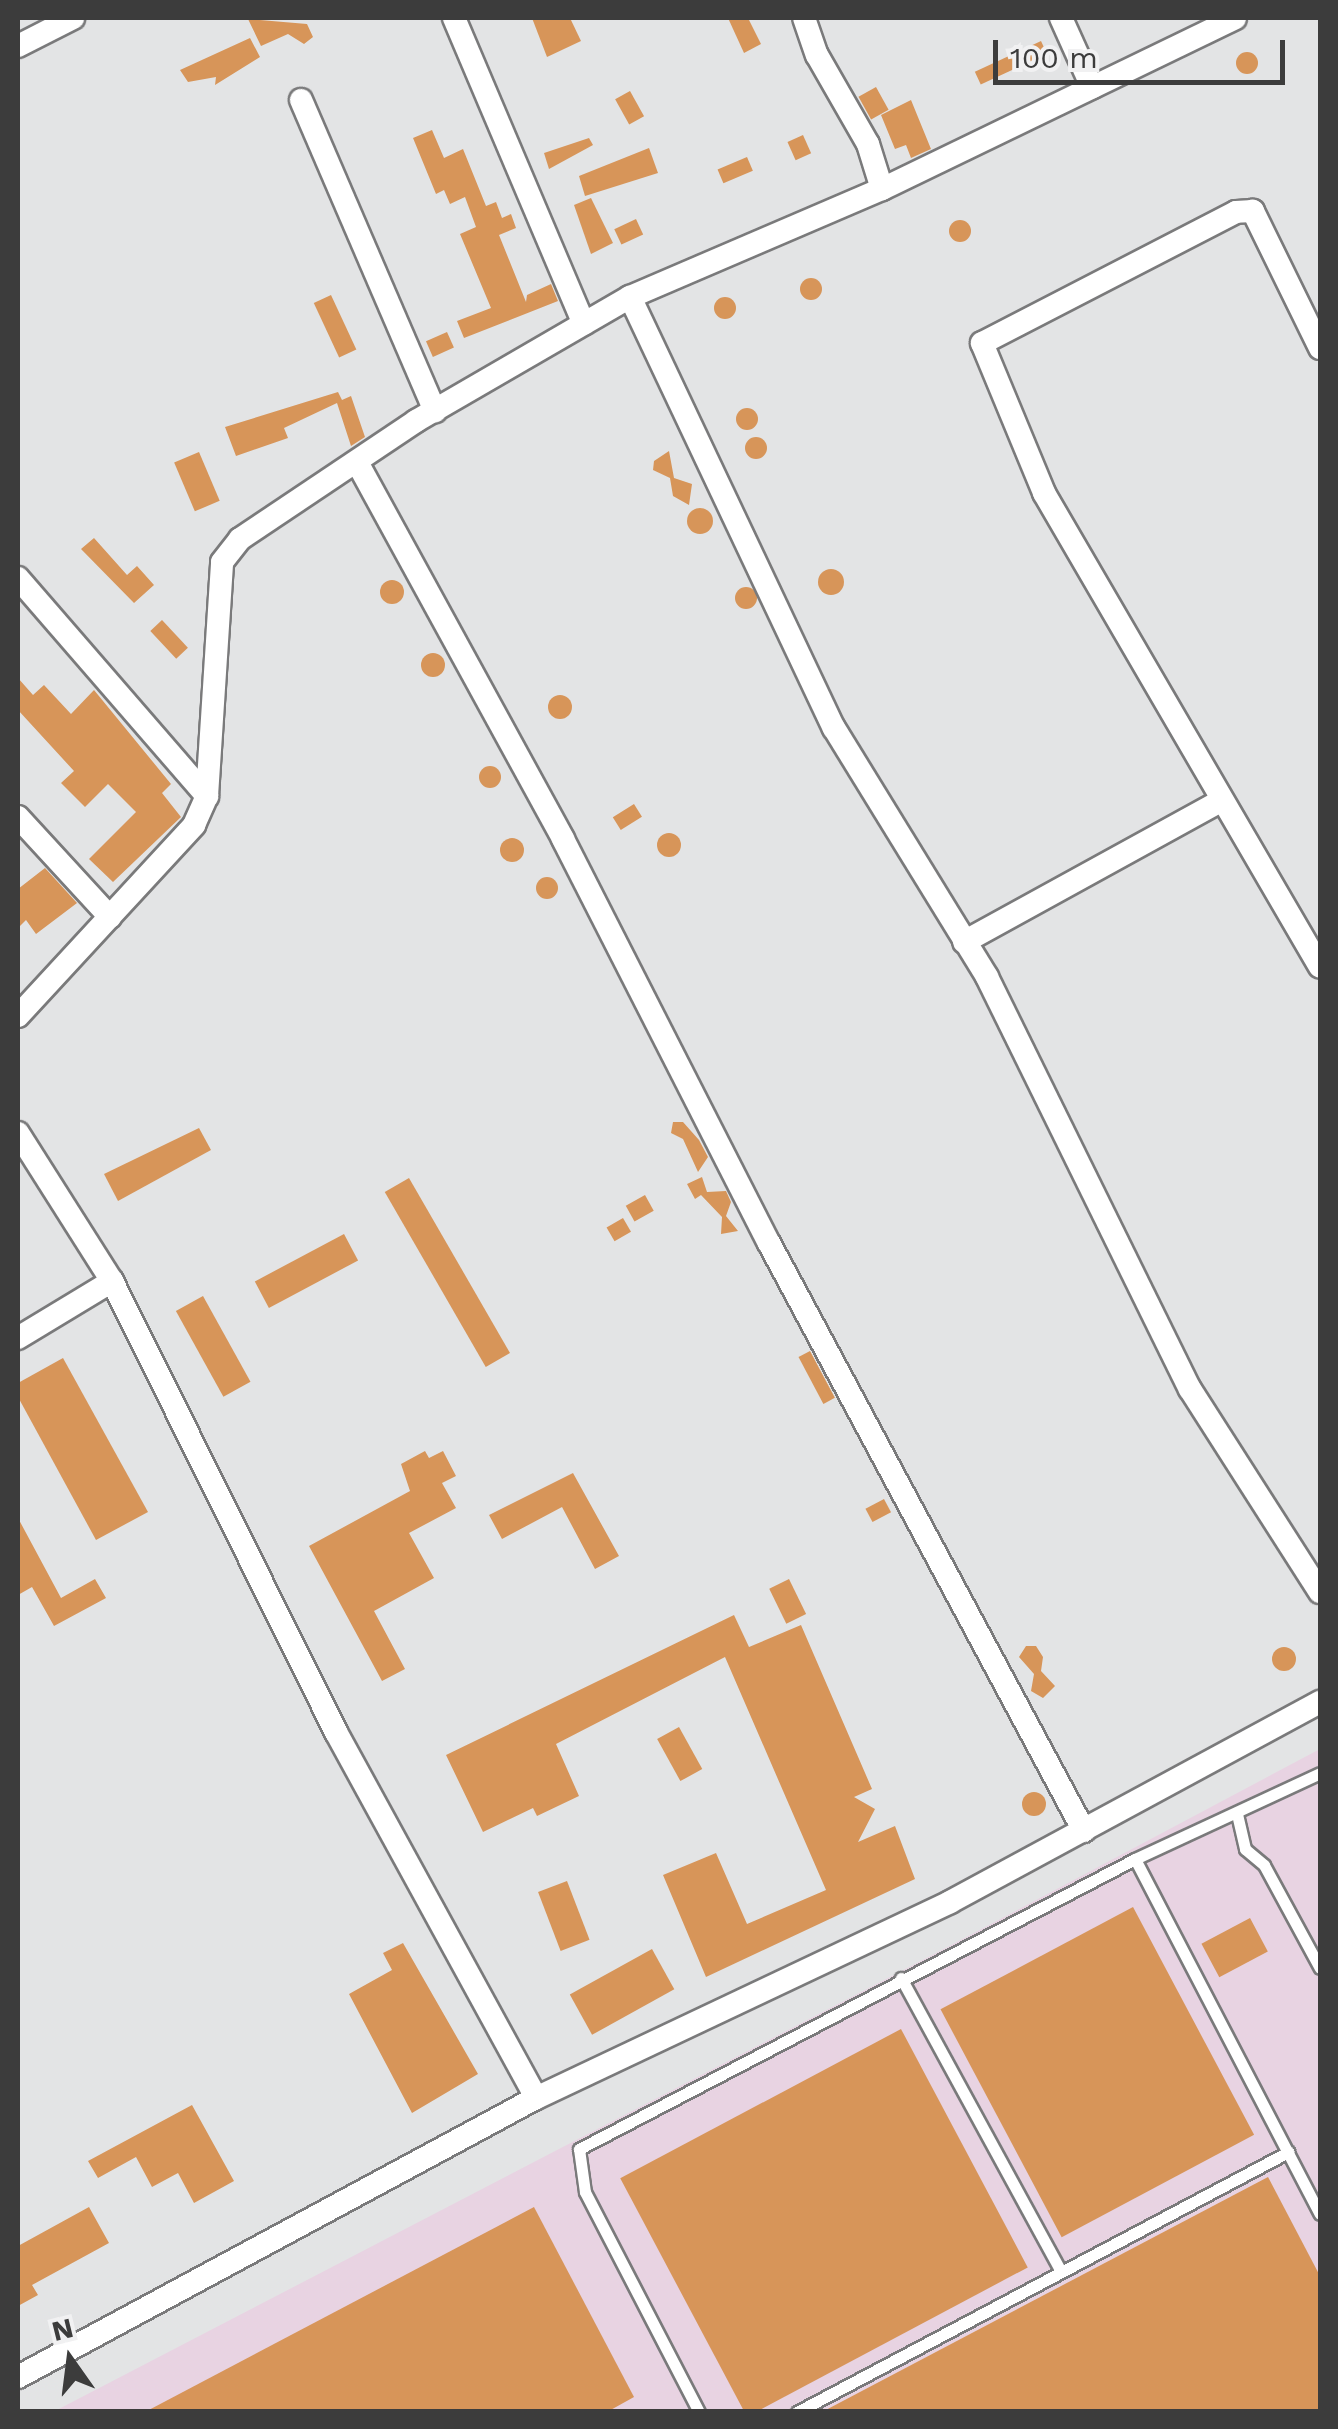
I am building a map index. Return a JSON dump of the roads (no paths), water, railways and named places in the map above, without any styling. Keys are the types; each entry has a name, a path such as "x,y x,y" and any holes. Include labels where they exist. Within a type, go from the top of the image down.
{"street":[{"path":"18,46 73,18"},
{"path":"454,18 584,324"},
{"path":"804,18 824,68 868,144 882,189"},
{"path":"1060,18 1092,87"},
{"path":"18,1016 174,852 206,796 222,562 240,539 435,411 630,297 882,189 1235,18"},
{"path":"300,100 435,411"},
{"path":"1320,348 1253,211 1236,212 982,343 1044,493 1320,967"},
{"path":"630,297 834,728 964,942 1190,1389 1320,1592"},
{"path":"358,464 563,838 769,1243 1084,1831"},
{"path":"18,578 206,796"},
{"path":"964,942 1221,801"},
{"path":"18,816 110,917"},
{"path":"18,1133 112,1281 336,1732 536,2098"},
{"path":"18,1338 112,1281"},
{"path":"18,2376 536,2098 1084,1831 1320,1702"}],"lane":[{"path":"699,2412 585,2192 579,2149 1135,1859 1320,1774"},
{"path":"1237,1814 1245,1848 1264,1865 1320,1968"},
{"path":"1135,1859 1320,2214"},
{"path":"901,1978 1060,2270"},
{"path":"797,2412 1288,2152"}]}
